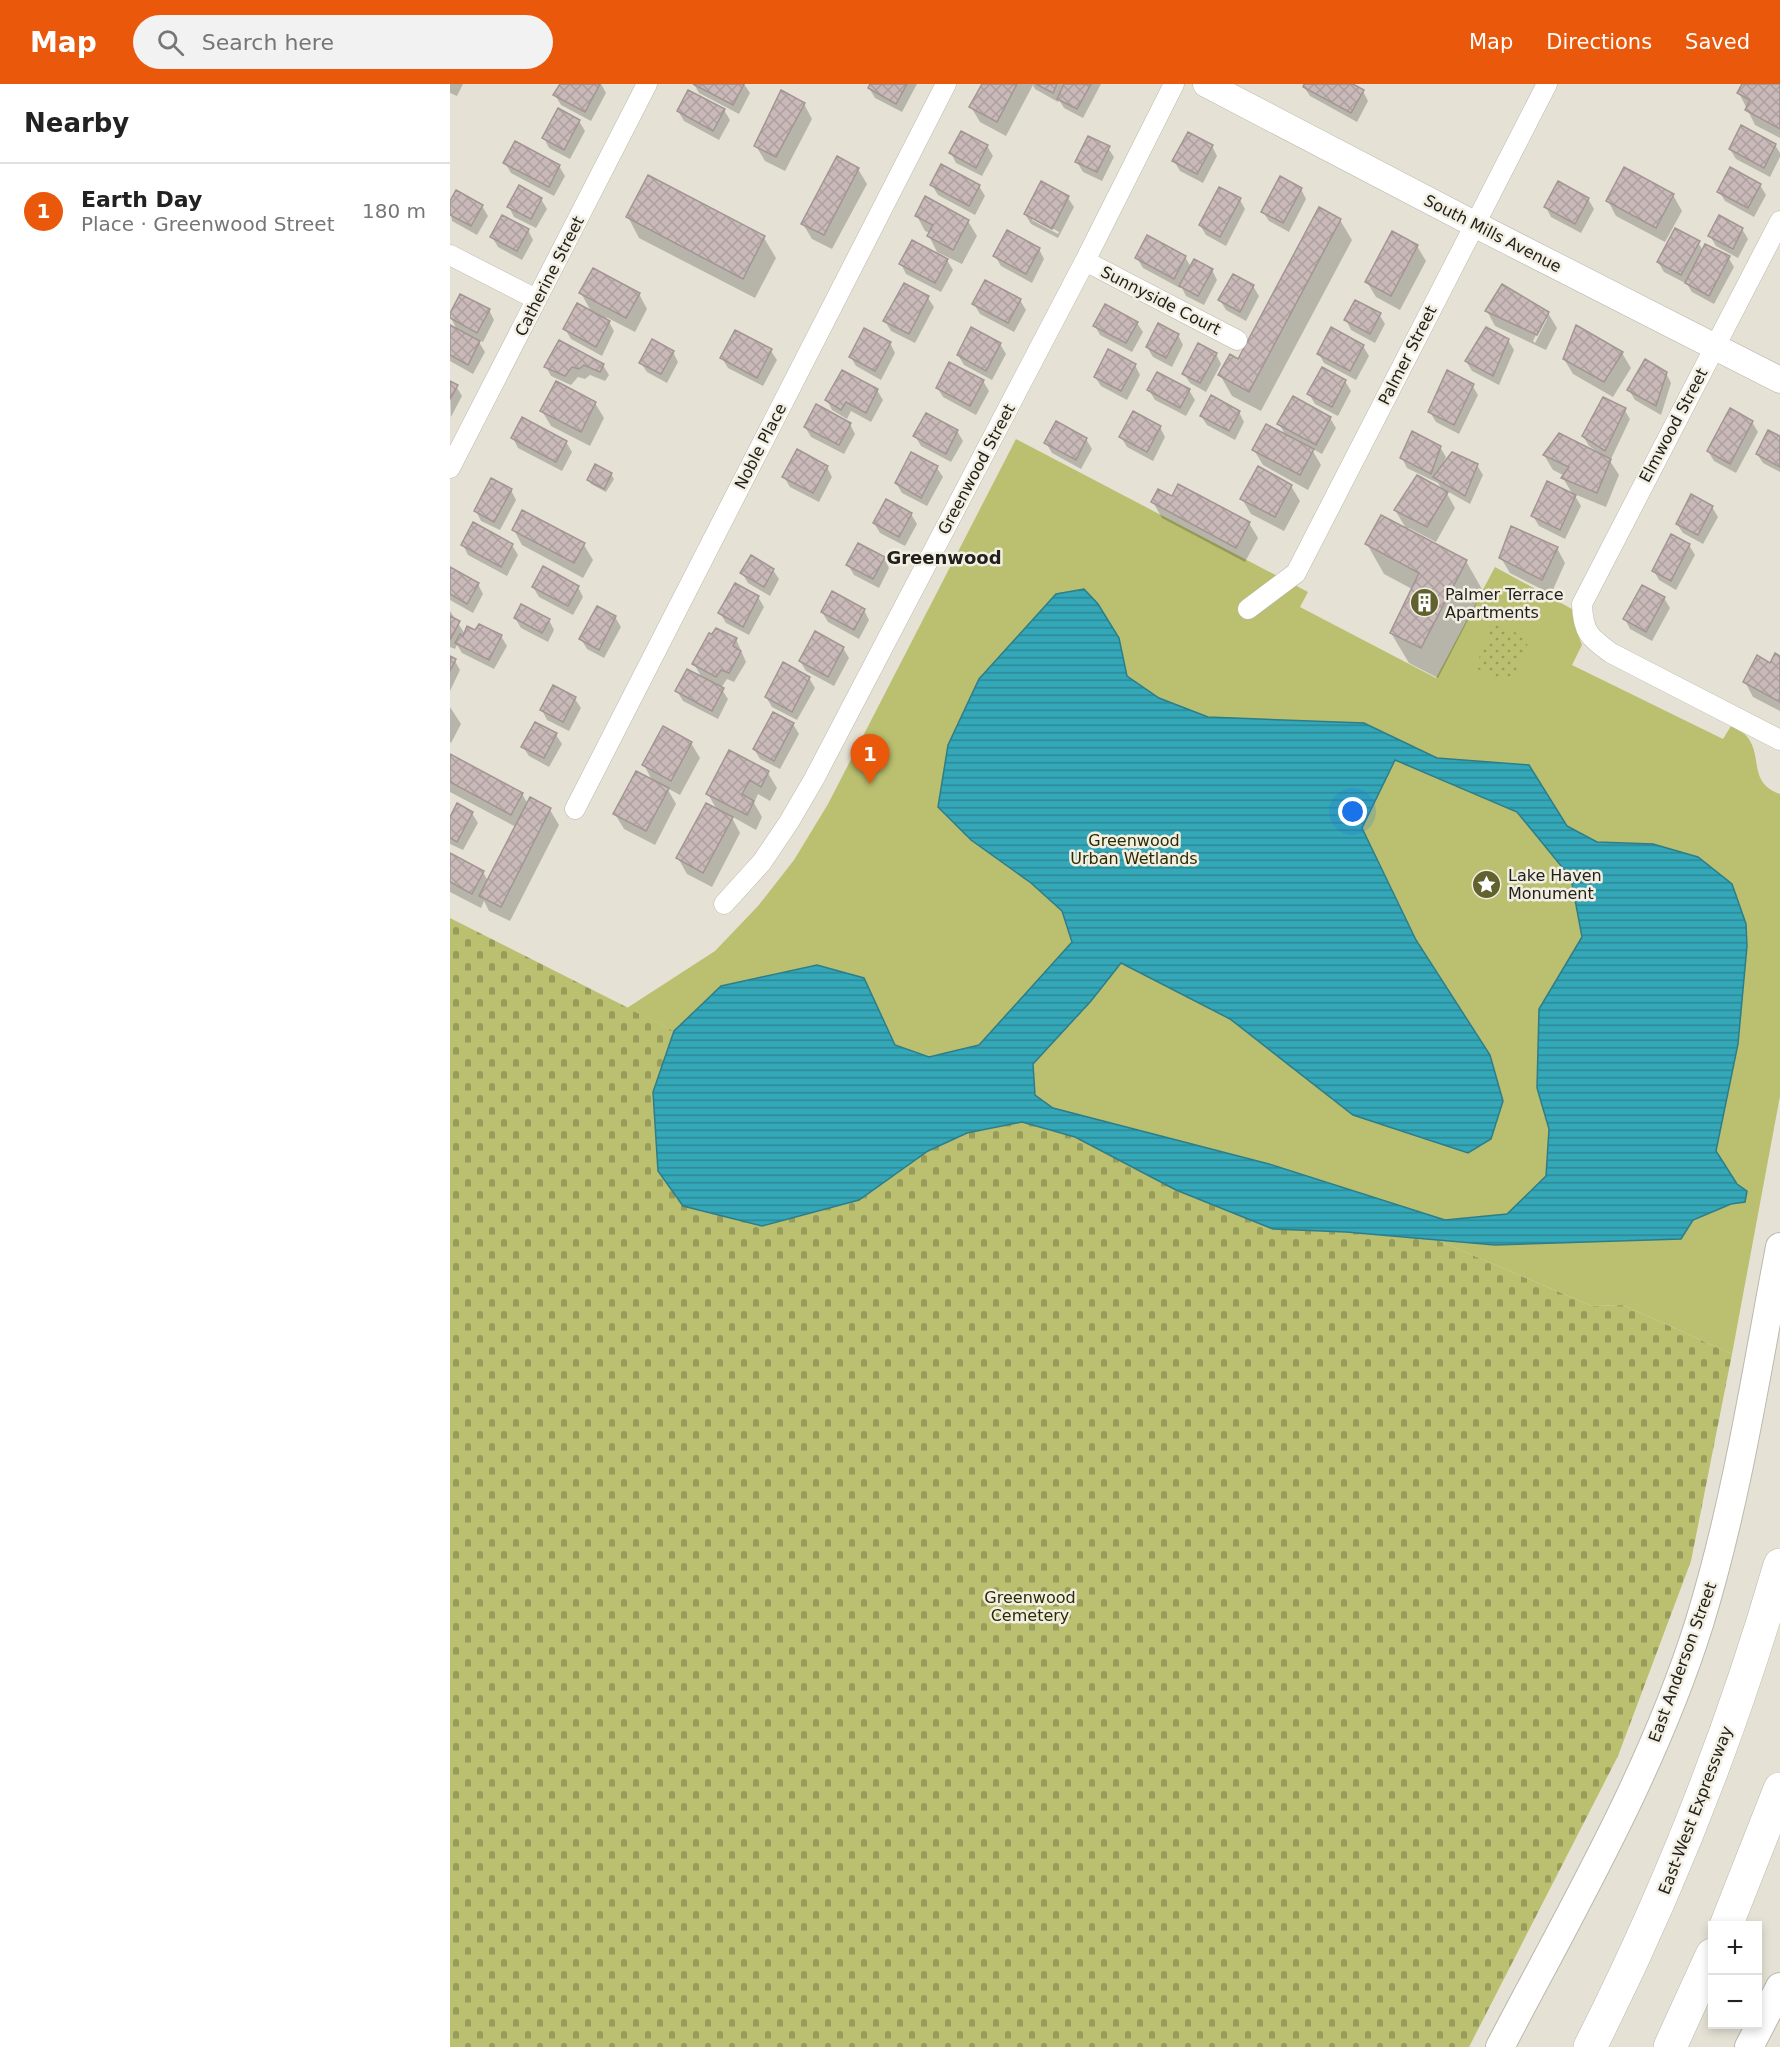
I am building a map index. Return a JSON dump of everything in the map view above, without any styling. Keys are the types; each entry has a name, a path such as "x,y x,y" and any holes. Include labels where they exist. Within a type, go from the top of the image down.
{"highway":[{"name":"East-West Expressway","path":"1590,2047 1656,1909 1711,1774 1744,1682 1780,1566"},
{"path":"1727,1921 1780,1789"},
{"path":"1578,2047 1656,1909"},
{"path":"1670,2047 1708,1966"}],"main road":[{"name":"East Anderson Street","path":"1500,2047 1634,1787 1658,1734 1698,1626 1728,1521 1780,1247"},
{"path":"1749,2047 1780,1987"}],"street":[{"name":"Catherine Street","path":"450,468 647,84"},
{"name":"Noble Place","path":"574,809 946,84"},
{"name":"Greenwood Street","path":"724,904 762,862 814,779 1085,261 1174,84"},
{"name":"South Mills Avenue","path":"1206,84 1232,90 1474,224 1780,380"},
{"name":"Palmer Street","path":"1248,609 1296,573 1547,84"},
{"name":"Elmwood Street","path":"1780,221 1582,604 1582,615 1587,632 1595,642 1611,653 1780,740"},
{"path":"450,255 536,299"},
{"name":"Sunnyside Court","path":"1085,261 1237,340"}],"green space":[{"name":"Greenwood Urban Wetlands","path":"1016,439 1308,592 1300,607 1436,678 1495,567 1572,609 1574,624 1582,645 1572,665 1723,739 1731,726 1748,738 1753,748 1760,778 1771,790 1780,794 1780,1096 1732,1354 1623,1305 1592,1306 1437,1240 1346,1232 1273,1229 1176,1190 1075,1137 1022,1122 967,1133 928,1151 859,1200 762,1226 683,1206 658,1171 653,1092 674,1031 627,1008 715,951 758,906 794,860 828,804"},
{"path":"1493,624 1530,638 1511,683 1475,668"},
{"name":"Greenwood Cemetery","path":"450,918 674,1031 653,1092 683,1206 762,1226 859,1200 928,1151 967,1133 1022,1122 1075,1137 1176,1190 1273,1229 1346,1232 1437,1240 1592,1306 1623,1305 1732,1354 1691,1561 1618,1756 1469,2047 450,2047"}],"water":[{"path":"1084,589 1098,604 1119,638 1127,676 1159,698 1208,717 1364,723 1437,758 1529,765 1567,826 1597,842 1653,844 1698,857 1732,884 1746,924 1747,946 1738,1044 1716,1151 1737,1184 1747,1191 1745,1202 1731,1204 1693,1220 1681,1239 1495,1245 1346,1232 1273,1229 1176,1190 1075,1137 1022,1122 967,1133 928,1151 859,1200 762,1226 683,1206 658,1171 653,1092 674,1031 721,986 817,965 864,978 895,1045 929,1057 979,1045 1072,942 1062,911 1031,883 971,840 938,807 948,745 979,679 1056,594","holes":["1395,760 1517,812 1571,878 1582,937 1539,1009 1537,1088 1549,1129 1546,1176 1507,1214 1445,1220 1269,1164 1053,1108 1035,1095 1033,1064 1091,1001 1121,963 1230,1019 1353,1115 1468,1153 1491,1139 1503,1101 1490,1055 1416,940 1362,828"]}],"building":[{"path":"560,84 600,84 585,112 553,95"},
{"path":"693,84 744,84 733,105"},
{"path":"870,84 907,84 896,104 868,88"},
{"path":"982,84 1017,84 997,122 969,107"},
{"path":"1036,84 1057,84 1053,93"},
{"path":"1064,84 1091,84 1077,109 1057,99"},
{"path":"1304,84 1353,84 1364,90 1351,113 1303,87"},
{"path":"1742,84 1780,84 1780,129 1745,110 1750,100 1737,93"},
{"path":"688,90 725,109 713,131 677,111"},
{"path":"781,90 805,103 776,157 754,146"},
{"path":"558,108 580,120 564,150 542,138"},
{"path":"1741,125 1776,144 1764,168 1729,149"},
{"path":"961,131 988,145 976,168 949,153"},
{"path":"1188,132 1213,145 1197,174 1172,161"},
{"path":"1088,136 1110,146 1097,172 1075,162"},
{"path":"515,141 560,165 549,187 503,163"},
{"path":"837,156 859,168 824,235 801,224"},
{"path":"941,164 980,185 969,206 930,185"},
{"path":"1624,167 1674,194 1656,228 1606,201"},
{"path":"1730,167 1761,184 1748,208 1717,192"},
{"path":"648,175 765,236 743,279 626,217"},
{"path":"1280,176 1302,188 1283,223 1261,212"},
{"path":"1041,181 1069,196 1052,229 1024,214"},
{"path":"1558,181 1589,198 1575,224 1544,207"},
{"path":"519,185 542,198 531,219 507,207"},
{"path":"1219,187 1241,198 1220,237 1199,225"},
{"path":"456,190 483,205 471,226 450,215 450,201"},
{"path":"925,196 969,220 953,250 927,236 933,225 915,216"},
{"path":"1319,207 1341,219 1249,392 1218,375 1230,354 1238,359"},
{"path":"502,215 529,229 517,251 490,237"},
{"path":"1719,215 1743,228 1733,249 1708,236"},
{"path":"1675,228 1700,241 1681,275 1657,262"},
{"path":"1007,230 1040,248 1026,274 993,256"},
{"path":"1392,231 1418,245 1391,296 1365,282"},
{"path":"1147,235 1186,256 1174,279 1135,258"},
{"path":"912,240 948,259 935,283 899,264"},
{"path":"1705,244 1730,256 1709,296 1685,283"},
{"path":"1194,259 1213,269 1198,296 1179,286"},
{"path":"593,268 640,293 626,318 579,293"},
{"path":"1233,274 1254,285 1240,312 1218,300"},
{"path":"985,280 1021,299 1008,323 972,304"},
{"path":"904,283 929,296 909,334 883,321"},
{"path":"1502,284 1549,312 1537,335 1485,311"},
{"path":"460,294 490,309 477,333 450,318 450,313"},
{"path":"1355,300 1381,313 1370,334 1344,320"},
{"path":"577,303 610,321 596,347 563,329"},
{"path":"1105,304 1138,322 1126,343 1093,326"},
{"path":"1158,323 1179,334 1166,358 1146,347"},
{"path":"450,325 480,341 468,365 450,355"},
{"path":"1576,325 1623,352 1604,382 1563,359"},
{"path":"971,327 1001,343 986,371 957,355"},
{"path":"1331,327 1364,345 1350,371 1317,354"},
{"path":"1486,327 1509,339 1493,376 1465,361"},
{"path":"864,328 891,342 875,371 849,357"},
{"path":"735,330 772,349 757,378 720,358"},
{"path":"652,339 674,351 661,374 639,363"},
{"path":"559,340 604,364 600,372 584,365 579,369 572,367 565,376 544,367"},
{"path":"1198,343 1217,353 1200,383 1182,374"},
{"path":"1108,349 1136,364 1121,391 1094,377"},
{"path":"1645,359 1667,372 1656,406 1627,390"},
{"path":"949,362 984,380 970,406 936,388"},
{"path":"1322,367 1346,380 1332,407 1307,394"},
{"path":"842,370 878,389 866,413 846,402 841,410 825,400"},
{"path":"1447,370 1474,384 1454,425 1428,412"},
{"path":"1157,372 1190,389 1180,408 1147,390"},
{"path":"450,381 458,385 450,399"},
{"path":"556,381 596,402 581,432 540,411"},
{"path":"1211,395 1240,411 1229,431 1200,416"},
{"path":"1293,396 1331,417 1316,445 1277,424"},
{"path":"1603,397 1626,408 1605,451 1582,436"},
{"path":"816,404 851,423 839,445 804,427"},
{"path":"1730,408 1753,421 1730,464 1707,451"},
{"path":"1133,411 1161,426 1147,452 1119,437"},
{"path":"926,413 958,430 946,454 913,436"},
{"path":"522,417 567,441 556,462 511,438"},
{"path":"1056,421 1087,438 1076,460 1044,443"},
{"path":"1266,424 1314,449 1300,475 1252,450"},
{"path":"1768,430 1780,436 1780,467 1756,454"},
{"path":"1412,431 1441,446 1431,474 1400,458"},
{"path":"1559,433 1611,459 1597,493 1561,478 1569,467 1543,455"},
{"path":"797,449 828,466 813,493 782,477"},
{"path":"911,452 938,466 921,498 895,483"},
{"path":"1452,452 1478,464 1465,496 1433,477"},
{"path":"595,464 612,473 604,489 587,480"},
{"path":"1258,466 1292,485 1275,517 1240,499"},
{"path":"1417,475 1448,492 1427,527 1394,510"},
{"path":"491,478 512,489 494,522 474,511"},
{"path":"1547,481 1576,495 1560,530 1531,516"},
{"path":"1178,484 1250,522 1236,548 1151,502 1158,489 1172,496"},
{"path":"1691,494 1713,506 1698,535 1676,524"},
{"path":"886,499 912,513 899,537 873,523"},
{"path":"522,510 585,543 574,563 512,530"},
{"name":"Palmer Terrace Apartments","path":"1381,515 1467,560 1421,648 1390,633 1419,573 1365,544"},
{"path":"473,522 513,544 501,567 461,545"},
{"path":"1511,526 1558,547 1542,580 1499,558"},
{"path":"1671,534 1690,544 1671,581 1652,571"},
{"path":"858,543 885,557 873,579 846,565"},
{"path":"751,555 774,569 764,587 740,573"},
{"path":"543,566 579,586 568,606 532,587"},
{"path":"450,567 479,583 467,604 450,594"},
{"path":"735,583 759,596 743,627 718,613"},
{"path":"1642,585 1665,597 1646,632 1623,619"},
{"path":"832,591 865,609 854,630 821,612"},
{"path":"521,604 550,619 542,633 514,618"},
{"path":"597,606 616,616 599,650 579,639"},
{"path":"450,616 460,621 450,640"},
{"path":"479,624 502,635 489,660 455,643 460,634 463,636 467,626 475,630"},
{"path":"716,628 737,638 733,646 741,651 729,673 721,670 716,677 692,664 709,633 712,634"},
{"path":"815,631 844,647 828,677 799,661"},
{"path":"1775,653 1780,656 1780,702 1743,682 1757,655 1770,663"},
{"path":"450,656 456,659 450,671"},
{"path":"783,662 810,677 792,712 765,697"},
{"path":"687,669 724,688 712,711 675,691"},
{"path":"553,685 576,697 563,722 540,710"},
{"path":"773,712 794,723 774,761 753,749"},
{"path":"535,722 557,733 544,758 521,747"},
{"path":"663,726 692,742 671,781 642,765"},
{"path":"729,750 769,771 761,787 750,780 742,794 754,801 747,815 706,794"},
{"path":"450,754 523,793 511,815 450,782"},
{"path":"636,771 669,788 646,831 613,814"},
{"path":"530,797 551,808 501,907 479,896"},
{"path":"457,803 473,812 457,842 450,838 450,817"},
{"path":"706,803 733,817 703,873 676,858"},
{"path":"450,853 484,871 472,894 450,882"}],"place":[{"name":"Palmer Terrace Apartments","path":"1424,603"},
{"name":"Earth Day","path":"870,784"},
{"name":"Lake Haven Monument","path":"1487,884"}],"district":[{"name":"Greenwood","path":"944,558"}]}
